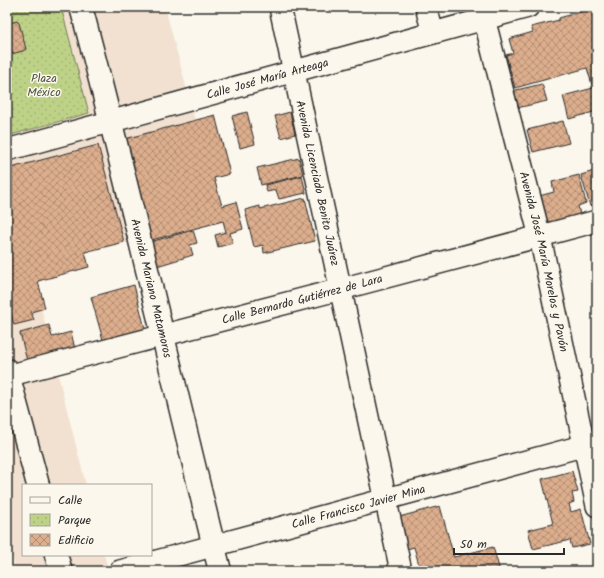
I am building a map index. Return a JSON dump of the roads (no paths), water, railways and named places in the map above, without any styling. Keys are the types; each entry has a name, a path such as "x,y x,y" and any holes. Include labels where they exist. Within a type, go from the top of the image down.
{"main road":[{"name":"Avenida Mariano Matamoros","path":"81,7 112,122 162,336 220,571"},
{"path":"8,374 38,484"},
{"path":"56,556 61,571"}],"street":[{"name":"Avenida Licenciado Benito Juárez","path":"280,7 401,571"},
{"path":"426,7 433,33"},
{"name":"Calle José María Arteaga","path":"7,150 528,7"},
{"name":"Avenida José María Morelos y Pavón","path":"484,18 540,236 591,444 597,506"},
{"name":"Calle Bernardo Gutiérrez de Lara","path":"8,374 162,336 597,221"},
{"name":"Calle Francisco Javier Mina","path":"120,571 591,444"}],"park label":[{"name":"Plaza México","path":"44,85"}]}
